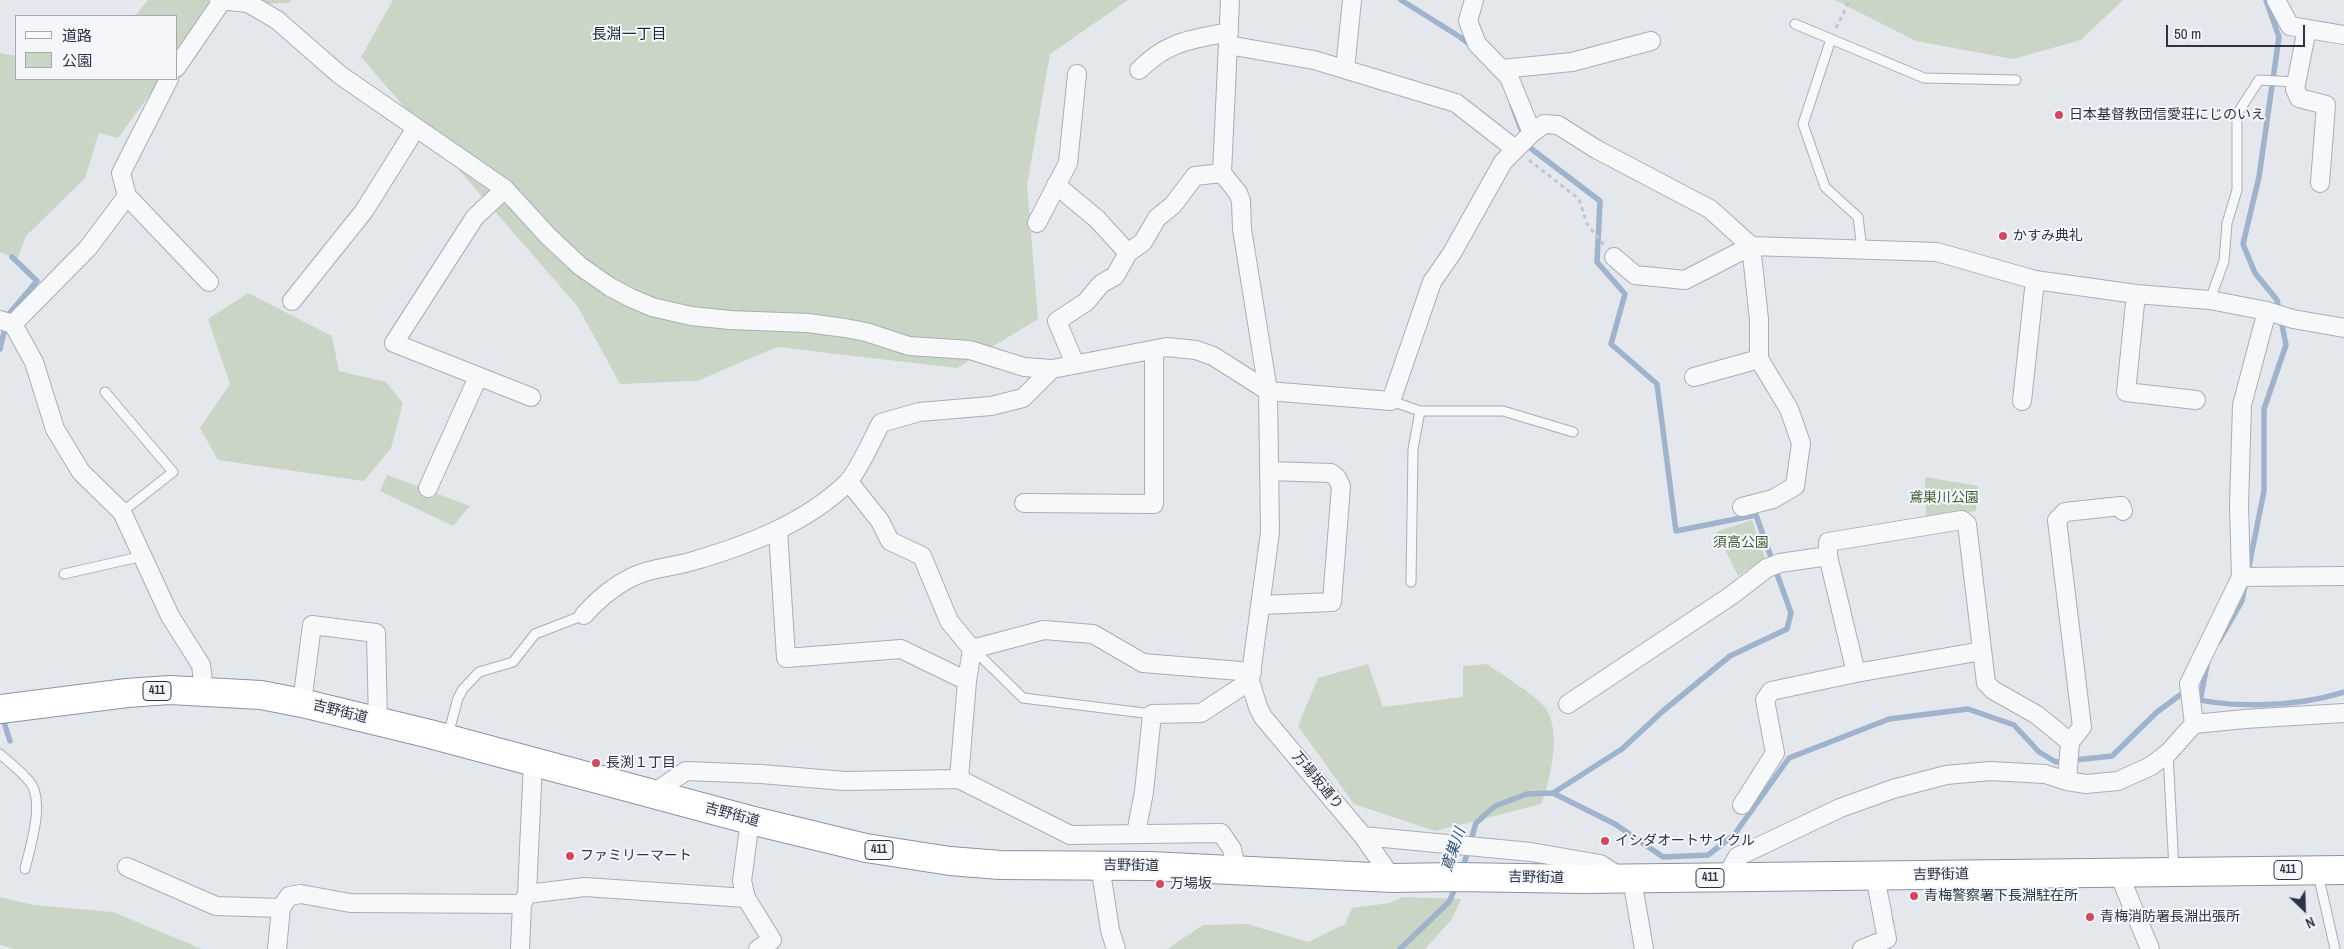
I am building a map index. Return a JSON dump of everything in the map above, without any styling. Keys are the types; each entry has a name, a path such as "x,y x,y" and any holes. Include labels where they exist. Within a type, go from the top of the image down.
{"highway":[{"name":"吉野街道","path":"6,708 127,693 204,690 261,695 302,703 447,739 750,820 866,848 950,861 1000,865 1100,865 1236,869 1392,878 1627,879 2344,870"}],"street":[{"path":"1136,834 1144,792 1152,714 1201,713 1251,676 1270,532 1268,391 1242,229 1241,201 1238,193 1222,173 1230,0"},
{"path":"1345,69 1352,0"},
{"path":"1474,0 1468,21 1477,44 1509,76 1532,133"},
{"path":"2276,0 2290,26 2344,35"},
{"path":"178,65 220,1 248,3 277,20 340,75 505,189 548,236 580,266 610,287 652,307 701,317 808,323 845,328 866,332 909,346 970,350 1024,366 1052,369 1167,347 1196,350 1213,356 1268,391 1391,401 1432,282 1452,253 1503,162 1532,133 1544,124 1558,125 1596,149 1710,209 1751,246 1759,319 1759,359 1789,410 1801,444 1795,486 1773,499 1742,507"},
{"path":"2308,29 2295,89 2299,98 2326,105 2320,183"},
{"path":"1138,70 1153,56 1177,43 1228,39 1314,60 1456,103 1516,148"},
{"path":"1502,68 1572,62 1651,41"},
{"path":"1037,223 1068,163 1077,74"},
{"path":"168,80 121,173 127,196 209,282"},
{"path":"292,301 364,211 416,128"},
{"path":"1075,364 1057,321 1086,302 1101,284 1115,276 1128,253 1143,242 1157,218 1173,205 1195,176 1222,173"},
{"path":"1056,185 1097,219 1128,253"},
{"path":"505,189 475,217 394,343 531,397"},
{"path":"127,196 88,248 6,322 34,362 55,429 82,472 122,512 170,616 201,665 204,690"},
{"path":"1614,257 1635,275 1685,280 1751,246 1937,252 2035,280 2136,294 2210,300 2267,311 2293,319 2344,328"},
{"path":"2022,401 2035,280"},
{"path":"2136,294 2126,392 2196,400"},
{"path":"1726,877 1737,857 1840,808 1946,774 1990,770 2067,777 2086,784 2118,781 2151,766 2168,753 2193,719 2189,684 2195,667 2228,608 2248,578 2239,505 2242,405 2267,311"},
{"path":"1024,503 1154,504 1154,350"},
{"path":"1694,377 1759,359"},
{"path":"584,615 606,591 644,572 691,562 778,530 815,508 849,482 881,423 919,412 991,406 1023,398 1052,369"},
{"path":"428,488 478,377"},
{"path":"1261,605 1332,602 1341,486 1337,478 1331,473 1269,471"},
{"path":"849,482 880,521 890,541 922,556 949,621 972,649 967,681 959,779"},
{"path":"2067,777 2070,745 2082,728 2057,520 2065,512 2121,506 2123,511"},
{"path":"1856,673 1828,556 1828,542 1962,520 1967,524 1986,683 1993,690 2024,706 2070,745"},
{"path":"778,530 786,658 901,649 967,681"},
{"path":"1568,704 1732,595 1773,565 1828,556"},
{"path":"2248,578 2344,576"},
{"path":"302,703 312,625 376,633 378,722"},
{"path":"972,649 1044,630 1093,634 1142,663 1251,676"},
{"path":"1742,805 1776,753 1765,700 1771,691 1856,673 1982,651"},
{"name":"万場坂通り","path":"1251,676 1258,707 1264,717 1363,836 1392,878"},
{"path":"2193,719 2344,713"},
{"path":"520,949 533,762"},
{"path":"652,794 686,771 761,774 844,781 959,779 1070,835 1222,833 1232,850 1236,869"},
{"path":"750,820 742,881 746,898 770,946"},
{"path":"1363,836 1531,852 1600,864 1627,879 1644,949"},
{"path":"1100,865 1110,930 1116,949"},
{"path":"126,867 216,906 281,908"},
{"path":"2119,874 2150,949"},
{"path":"1862,949 1886,939 1875,876"},
{"path":"277,949 281,908 289,896 301,894 350,903 524,899 585,887 746,898"}],"lane":[{"path":"1795,24 1924,78 2016,80"},
{"path":"1831,39 1803,124 1825,187 1858,217 1862,249"},
{"path":"2210,300 2224,260 2227,223 2237,190 2237,114 2259,80 2296,82"},
{"path":"106,392 173,472 122,512"},
{"path":"1391,401 1420,411 1503,411 1573,432"},
{"path":"1411,582 1413,449 1420,411"},
{"path":"64,574 143,556"},
{"path":"447,739 458,698 463,689 479,672 513,662 535,634 584,615"},
{"path":"972,649 1023,698 1152,714"},
{"path":"2168,753 2174,872"},
{"path":"0,754 30,782 36,793 37,809 25,869"},
{"path":"2317,870 2335,949"}],"path":[{"path":"1831,39 1849,2 1847,0"},
{"path":"1516,148 1579,199 1587,224 1614,257"}],"green space":[{"path":"148,0 292,0 289,3 214,6 178,55 178,15 136,15"},
{"path":"393,0 1128,0 1050,54 1027,185 1038,319 957,368 777,347 697,381 620,384 578,307 361,57"},
{"path":"1835,0 2123,0 2081,40 2013,59 1916,41"},
{"path":"0,53 15,56 15,80 160,80 118,138 99,133 85,178 26,236 17,259 0,252"},
{"path":"248,293 332,336 339,371 386,382 403,403 391,448 364,481 218,460 200,428 230,384 208,319"},
{"path":"387,475 470,506 453,526 380,491"},
{"name":"鳶巣川公園","path":"1925,477 1978,486 1976,511 1926,517"},
{"name":"須高公園","path":"1752,520 1765,558 1738,576 1716,532"},
{"path":"1368,664 1383,707 1463,697 1463,666 1487,664 1533,696 1544,706 1550,716 1554,741 1551,769 1541,804 1435,831 1354,804 1298,726 1318,678"},
{"path":"0,897 33,905 113,912 202,949 15,949 0,945"},
{"path":"1403,897 1461,899 1452,919 1425,949 1167,949 1203,925 1247,924 1308,942 1345,924 1352,908 1390,903"}],"waterway":[{"path":"1401,0 1473,47"},
{"path":"2248,571 2264,491 2264,409 2286,345 2277,300 2255,273 2243,244 2259,177 2279,37 2266,0"},
{"path":"1512,105 1521,129"},
{"path":"1462,871 1476,823 1495,806 1527,794 1553,793 1622,749 1663,711 1730,656 1787,629 1791,613 1756,515 1676,531 1657,384 1611,344 1625,294 1597,262 1600,201 1529,147 1527,142"},
{"path":"0,349 8,315 37,281 12,257"},
{"path":"2219,641 2242,601 2245,585"},
{"path":"2200,701 2208,660"},
{"path":"1553,793 1615,824 1663,857 1708,855 1734,835 1789,758 1889,719 1968,709 2014,725 2039,752 2056,762 2112,756 2157,712 2180,695 2219,703 2262,705 2305,701 2344,692"},
{"path":"2,716 10,741"},
{"name":"鳶巣川","path":"1400,949 1449,902 1457,884"}],"place":[{"name":"日本基督教団信愛荘にじのいえ","path":"2059,115"},
{"name":"かすみ典礼","path":"2003,236"},
{"name":"長渕１丁目","path":"596,763"},
{"name":"イシダオートサイクル","path":"1605,841"},
{"name":"ファミリーマート","path":"570,856"},
{"name":"万場坂","path":"1160,884"},
{"name":"青梅警察署下長淵駐在所","path":"1914,896"},
{"name":"青梅消防署長淵出張所","path":"2090,917"}],"district":[{"name":"長淵一丁目","path":"629,35"}]}
